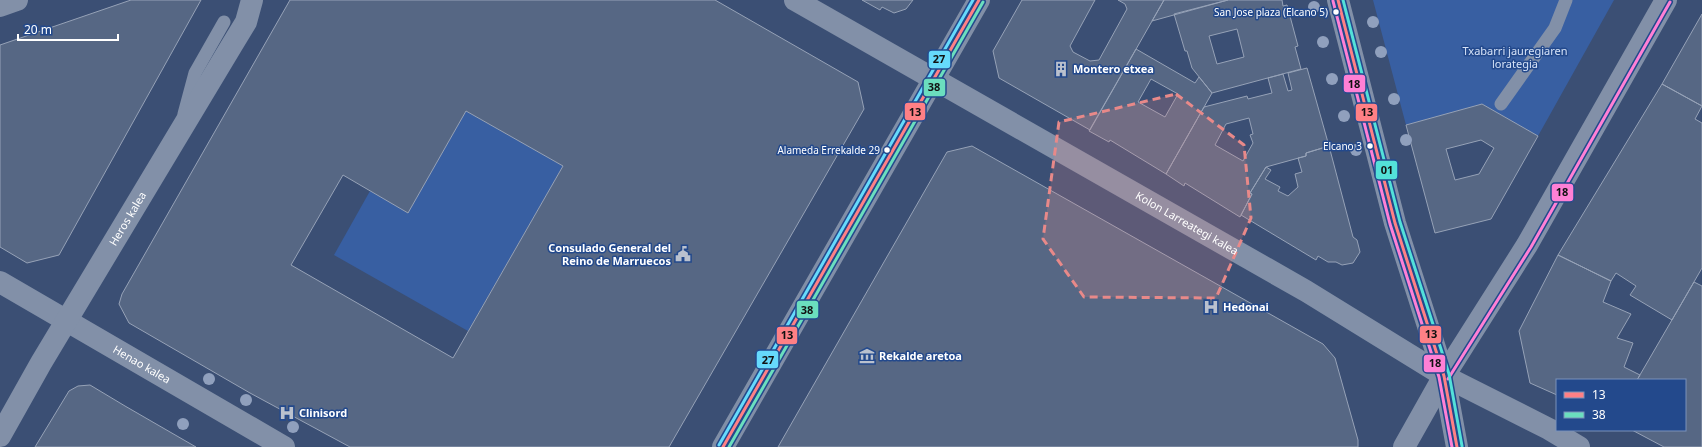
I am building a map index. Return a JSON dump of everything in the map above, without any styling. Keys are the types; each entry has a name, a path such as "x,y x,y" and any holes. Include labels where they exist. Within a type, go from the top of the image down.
{"main road":[{"path":"723,447 979,0"}],"street":[{"path":"0,6 17,0"},
{"name":"Heros kalea","path":"0,436 67,320 246,22 252,0"},
{"name":"Kolon Larreategi kalea","path":"795,0 1306,291 1444,376 1549,429 1579,447"},
{"path":"1404,447 1444,376 1527,245 1666,0"},
{"path":"1341,1 1395,223 1444,376 1457,447"},
{"name":"Henao kalea","path":"0,282 284,447"}],"lane":[{"path":"1501,104 1556,28 1566,0"},
{"path":"182,127 186,102 195,73 224,22"}],"highlighted area":[{"path":"1176,94 1244,145 1251,218 1216,298 1084,297 1043,239 1059,122"}],"green space":[{"name":"Txabarri jauregiaren lorategia","path":"1373,0 1614,0 1538,136 1482,104 1406,125"},
{"path":"466,111 563,166 468,331 334,255 370,191 408,212"}],"building":[{"path":"131,0 201,0 59,255 27,263 0,247 0,45"},
{"path":"290,0 715,0 858,82 864,109 669,447 350,447 250,393 129,323 119,304 122,294","holes":["466,111 563,166 453,358 291,265 343,175 408,213"]},
{"path":"862,0 913,0 906,9 894,13 882,7 880,10"},
{"name":"Montero etxea","path":"1022,0 1095,0 1070,46 1073,52 1090,61 1099,60 1127,9 1125,4 1118,0 1164,0 1090,130 999,78 993,51"},
{"path":"1164,0 1228,0 1152,21"},
{"path":"1228,0 1282,0 1283,6 1287,5 1298,46 1295,47 1301,69 1212,93 1192,68 1187,51 1185,51 1174,14","holes":["1237,29 1244,57 1217,64 1209,36"]},
{"path":"1702,14 1702,106 1662,84"},
{"path":"1136,49 1195,83 1199,77 1212,93 1166,174 1110,140 1109,142 1089,131","holes":["1151,79 1178,94 1165,117 1138,102"]},
{"path":"1307,68 1329,146 1306,153 1306,156 1266,167 1250,193 1252,194 1240,217 1185,183 1184,186 1166,174 1204,107 1247,96 1248,99 1272,93 1268,78 1283,74 1288,91 1292,90 1288,73","holes":["1249,118 1253,134 1250,135 1253,143 1243,161 1215,145 1226,124"]},
{"path":"1662,84 1702,106 1695,119 1702,123 1702,268 1672,320 1630,295 1636,286 1616,273 1611,281 1558,255"},
{"path":"1482,104 1538,136 1491,219 1435,233 1406,125","holes":["1481,140 1494,148 1479,174 1455,180 1446,149"]},
{"path":"972,146 1323,344 1335,358 1358,440 1358,447 778,447 947,152"},
{"path":"1329,146 1353,237 1357,240 1360,252 1353,263 1342,265 1336,262 1328,262 1318,256 1316,260 1241,215 1252,194 1250,193 1266,167 1271,170 1265,179 1280,187 1278,191 1288,196 1298,187 1295,174 1302,172 1298,158 1306,156 1306,153"},
{"path":"1558,255 1611,281 1603,302 1631,314 1617,338 1633,343 1624,367 1640,375 1638,379 1556,379 1556,395 1530,383 1519,331"},
{"path":"1694,282 1702,286 1702,447 1664,447 1634,431 1686,431 1686,379 1638,379"},
{"path":"90,385 196,447 35,447 69,391 78,386"}],"transit line":[{"name":"27","path":"719,445 973,0"},
{"name":"13","path":"723,447 979,0"},
{"name":"13","path":"1338,0 1395,223 1444,376 1457,447"},
{"name":"01","path":"1343,0 1400,222 1449,374 1462,446"},
{"name":"18","path":"1333,1 1390,224 1439,377 1452,447"},
{"name":"38","path":"729,447 983,2"},
{"name":"18","path":"1448,379 1531,247 1670,2"}],"place":[{"name":"San Jose plaza (Elcano 5)","path":"1336,12"},
{"name":"Montero etxea","path":"1061,69"},
{"name":"Elcano 3","path":"1370,146"},
{"name":"Alameda Errekalde 29","path":"887,150"},
{"name":"Consulado General del Reino de Marruecos","path":"683,254"},
{"name":"Hedonai","path":"1211,307"},
{"name":"Rekalde aretoa","path":"867,356"},
{"name":"Clinisord","path":"287,413"}]}
